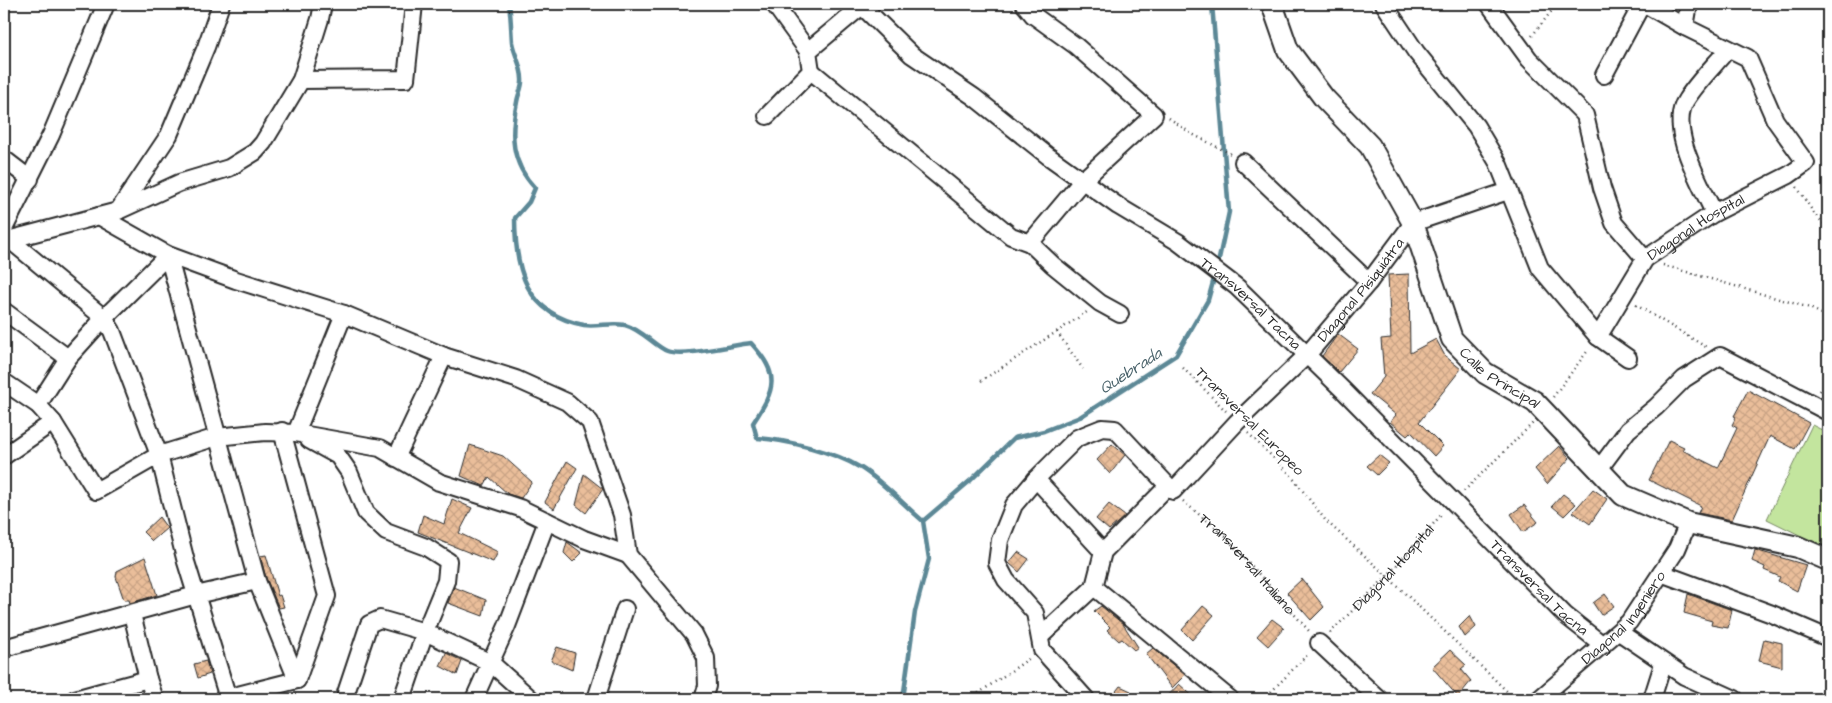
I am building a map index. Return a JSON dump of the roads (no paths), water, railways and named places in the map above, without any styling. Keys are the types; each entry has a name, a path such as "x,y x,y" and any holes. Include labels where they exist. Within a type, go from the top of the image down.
{"street":[{"path":"6,237 106,4"},
{"path":"118,211 169,135 206,47 221,4"},
{"path":"6,237 118,211 179,183 229,168 254,152 264,143 300,80 323,4"},
{"path":"300,80 406,79 414,4"},
{"path":"774,4 808,51 811,70 1011,236 1030,242 1053,265 1100,303 1120,314"},
{"path":"1024,4 1033,15 1076,46 1154,115 1083,180 1030,242"},
{"name":"Calle Principal","path":"1272,4 1288,50 1324,98 1370,146 1413,223 1452,339 1485,373 1535,402 1623,495 1688,523 1798,546 1828,560"},
{"path":"1384,4 1416,52 1476,126 1498,163 1540,268 1598,337 1628,358"},
{"path":"1489,4 1521,50 1585,115 1602,188 1614,223 1644,258"},
{"path":"1604,75 1644,4 1685,28 1728,49 1684,102 1681,120 1682,143 1714,213"},
{"path":"1685,28 1689,4"},
{"path":"808,51 863,5"},
{"name":"Transversal Tacna","path":"863,5 912,55 974,97 1048,156 1118,206 1178,242 1237,287 1565,615 1603,645"},
{"name":"Diagonal Hospital","path":"1598,337 1644,258 1714,213 1804,166 1806,160 1775,120 1748,58 1728,49"},
{"path":"767,116 811,70"},
{"path":"4,158 30,179"},
{"path":"1243,162 1369,282"},
{"name":"Diagonal Pisiquiátra","path":"1103,552 1171,489 1307,355 1369,282 1413,223 1508,191"},
{"path":"99,216 168,256 344,314 444,356 516,379 567,402 590,422 622,515 628,555"},
{"path":"6,237 104,318 159,455 225,698 297,680"},
{"path":"38,405 68,358 104,318 168,256"},
{"path":"168,256 256,581 297,680"},
{"path":"4,311 68,358"},
{"path":"297,680 328,596 289,432 344,314"},
{"path":"396,458 444,356"},
{"path":"1598,469 1628,430 1656,407 1684,379 1720,356 1828,412"},
{"path":"4,382 38,405 53,422 90,485 96,491 159,455 217,437 289,432 380,448 439,482 520,508 584,539 628,555 694,634 706,658 707,686 703,699"},
{"path":"4,456 53,422"},
{"path":"1086,699 1041,643 1035,613 1006,580 997,563 1000,540 1014,506 1036,479 1077,438 1102,428 1115,429 1171,489"},
{"path":"289,432 338,456 349,472 366,513 386,532 426,547 448,562 446,582 425,632 402,699"},
{"path":"1036,479 1103,552 1094,587 1041,643"},
{"path":"474,699 491,662 547,521"},
{"name":"Diagonal Ingeniero","path":"1539,699 1630,622 1677,549 1688,523"},
{"path":"1661,573 1772,614 1828,638"},
{"path":"4,648 196,595 256,581"},
{"path":"1094,587 1230,699"},
{"path":"596,699 625,609"},
{"path":"132,614 155,699"},
{"path":"347,699 346,693 369,624 380,619 425,632 491,662 531,699"},
{"path":"1619,632 1663,664 1734,699"},
{"path":"1319,643 1379,699"},
{"path":"1652,699 1663,664"},
{"path":"75,699 148,678"}],"waterway":[{"path":"509,4 512,42 522,74 513,126 514,148 521,169 535,188 529,202 515,218 518,255 528,287 537,300 549,311 564,319 584,325 625,325 637,330 667,351 696,352 751,343 767,364 771,382 770,391 753,423 757,438 783,441 811,448 850,462 877,480 923,521 929,559 915,612 903,699"},
{"name":"Quebrada","path":"1212,4 1229,212 1217,268"},
{"name":"Quebrada","path":"923,521 971,480 1014,438 1044,431 1080,417 1176,355 1208,300 1215,275"}]}
